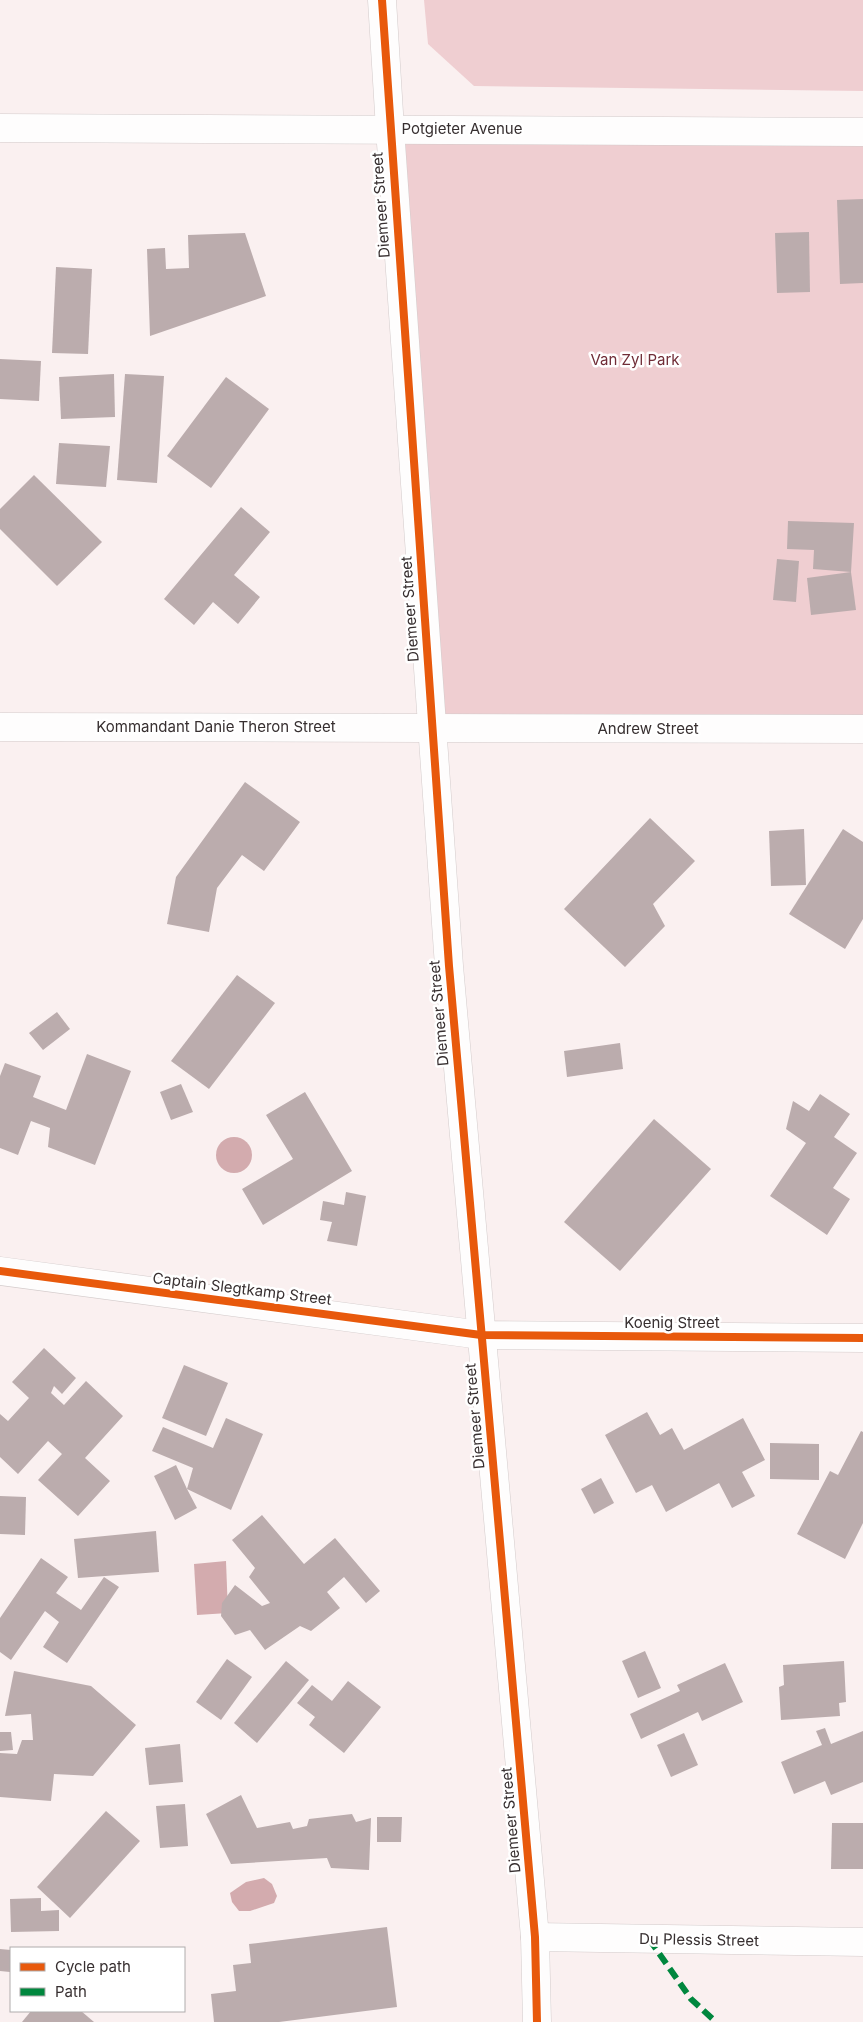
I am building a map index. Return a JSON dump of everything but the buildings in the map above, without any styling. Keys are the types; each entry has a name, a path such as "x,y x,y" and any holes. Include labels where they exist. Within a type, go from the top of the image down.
{"street":[{"name":"Diemeer Street","path":"382,0 450,975 536,1937 537,2022"},
{"name":"Potgieter Avenue","path":"0,128 863,132"},
{"name":"Kommandant Danie Theron Street","path":"0,727 432,727"},
{"name":"Andrew Street","path":"432,727 863,730"},
{"name":"Captain Slegtkamp Street","path":"0,1271 481,1335"},
{"name":"Koenig Street","path":"481,1335 863,1338"},
{"name":"Du Plessis Street","path":"536,1937 863,1942"}],"green space":[{"path":"424,0 863,0 863,91 474,86 428,44"},
{"name":"Van Zyl Park","path":"390,129 863,132 863,729 432,727"}],"shaded area":[{"path":"234,1137 246,1143 252,1155 246,1167 234,1173 222,1167 216,1155 222,1143"},
{"path":"226,1561 228,1613 197,1615 194,1564"},
{"path":"264,1878 272,1884 277,1896 274,1903 250,1911 239,1911 232,1902 230,1893 246,1882"}],"marked path":[{"path":"649,1939 691,1999 716,2022"}],"cycle path":[{"path":"382,0 449,966 535,1937 537,2022"},
{"path":"0,1271 481,1335 863,1338"}]}
